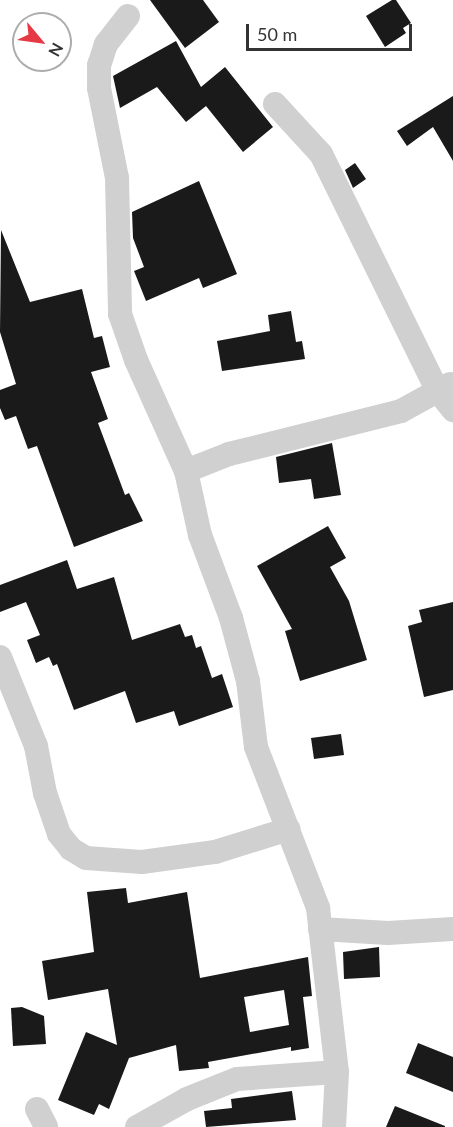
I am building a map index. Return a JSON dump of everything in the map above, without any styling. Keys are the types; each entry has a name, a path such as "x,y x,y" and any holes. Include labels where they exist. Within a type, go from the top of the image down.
{"street":[{"path":"128,16 106,44 99,65 99,88 117,178 120,314 136,360 186,471 200,535 231,618 248,681 256,747 318,908 337,1072 334,1127"},
{"path":"274,104 321,154 445,386 453,410"},
{"path":"186,471 230,454 402,411 445,386"},
{"path":"0,657 36,746 45,793 59,834 71,849 86,858 142,862 215,852 289,829"},
{"path":"320,929 388,933 453,929"},
{"path":"137,1127 187,1099 237,1079 337,1072"}],"building":[{"path":"150,0 203,0 219,22 185,48"},
{"path":"392,0 396,0 411,23 403,28 406,33 385,47 366,16"},
{"path":"176,41 201,87 225,67 273,127 243,152 206,106 186,122 157,87 120,108 113,76"},
{"path":"453,96 453,161 433,127 407,146 397,131"},
{"path":"355,163 366,179 353,188 345,170"},
{"path":"199,181 237,274 203,288 199,278 146,301 134,271 144,267 133,238 132,212"},
{"path":"1,230 30,302 82,289 94,338 102,336 110,367 91,372 108,419 98,423 125,495 129,493 143,521 74,547 37,446 28,449 16,416 5,420 0,408 0,390 16,384 0,332"},
{"path":"291,311 296,342 302,341 305,359 222,371 217,341 270,331 268,315"},
{"path":"332,443 341,495 314,499 311,479 279,483 276,457"},
{"path":"328,526 346,558 330,567 349,601 367,660 300,681 285,631 292,629 257,566"},
{"path":"67,560 77,589 114,577 132,640 180,624 185,637 192,635 196,648 201,646 212,678 222,674 233,707 179,726 174,711 136,723 125,691 74,710 57,664 53,666 49,657 36,663 27,640 40,635 26,602 0,612 0,585"},
{"path":"453,602 453,690 424,697 408,626 422,622 419,610"},
{"path":"341,734 344,755 314,759 311,738"},
{"path":"126,888 128,903 187,892 200,978 308,957 312,996 303,997 309,1048 291,1051 291,1047 208,1062 209,1068 179,1071 176,1045 129,1058 109,1109 99,1104 94,1115 58,1100 86,1032 117,1045 108,989 48,1000 42,961 94,952 87,892","holes":["284,990 289,1025 250,1032 244,997"]},
{"path":"379,947 380,977 344,979 343,952"},
{"path":"22,1007 44,1016 46,1044 13,1046 11,1008"},
{"path":"418,1043 453,1057 453,1092 406,1073"},
{"path":"292,1091 296,1120 206,1127 204,1111 232,1108 231,1099"},
{"path":"395,1106 445,1126 445,1127 386,1127"}]}
